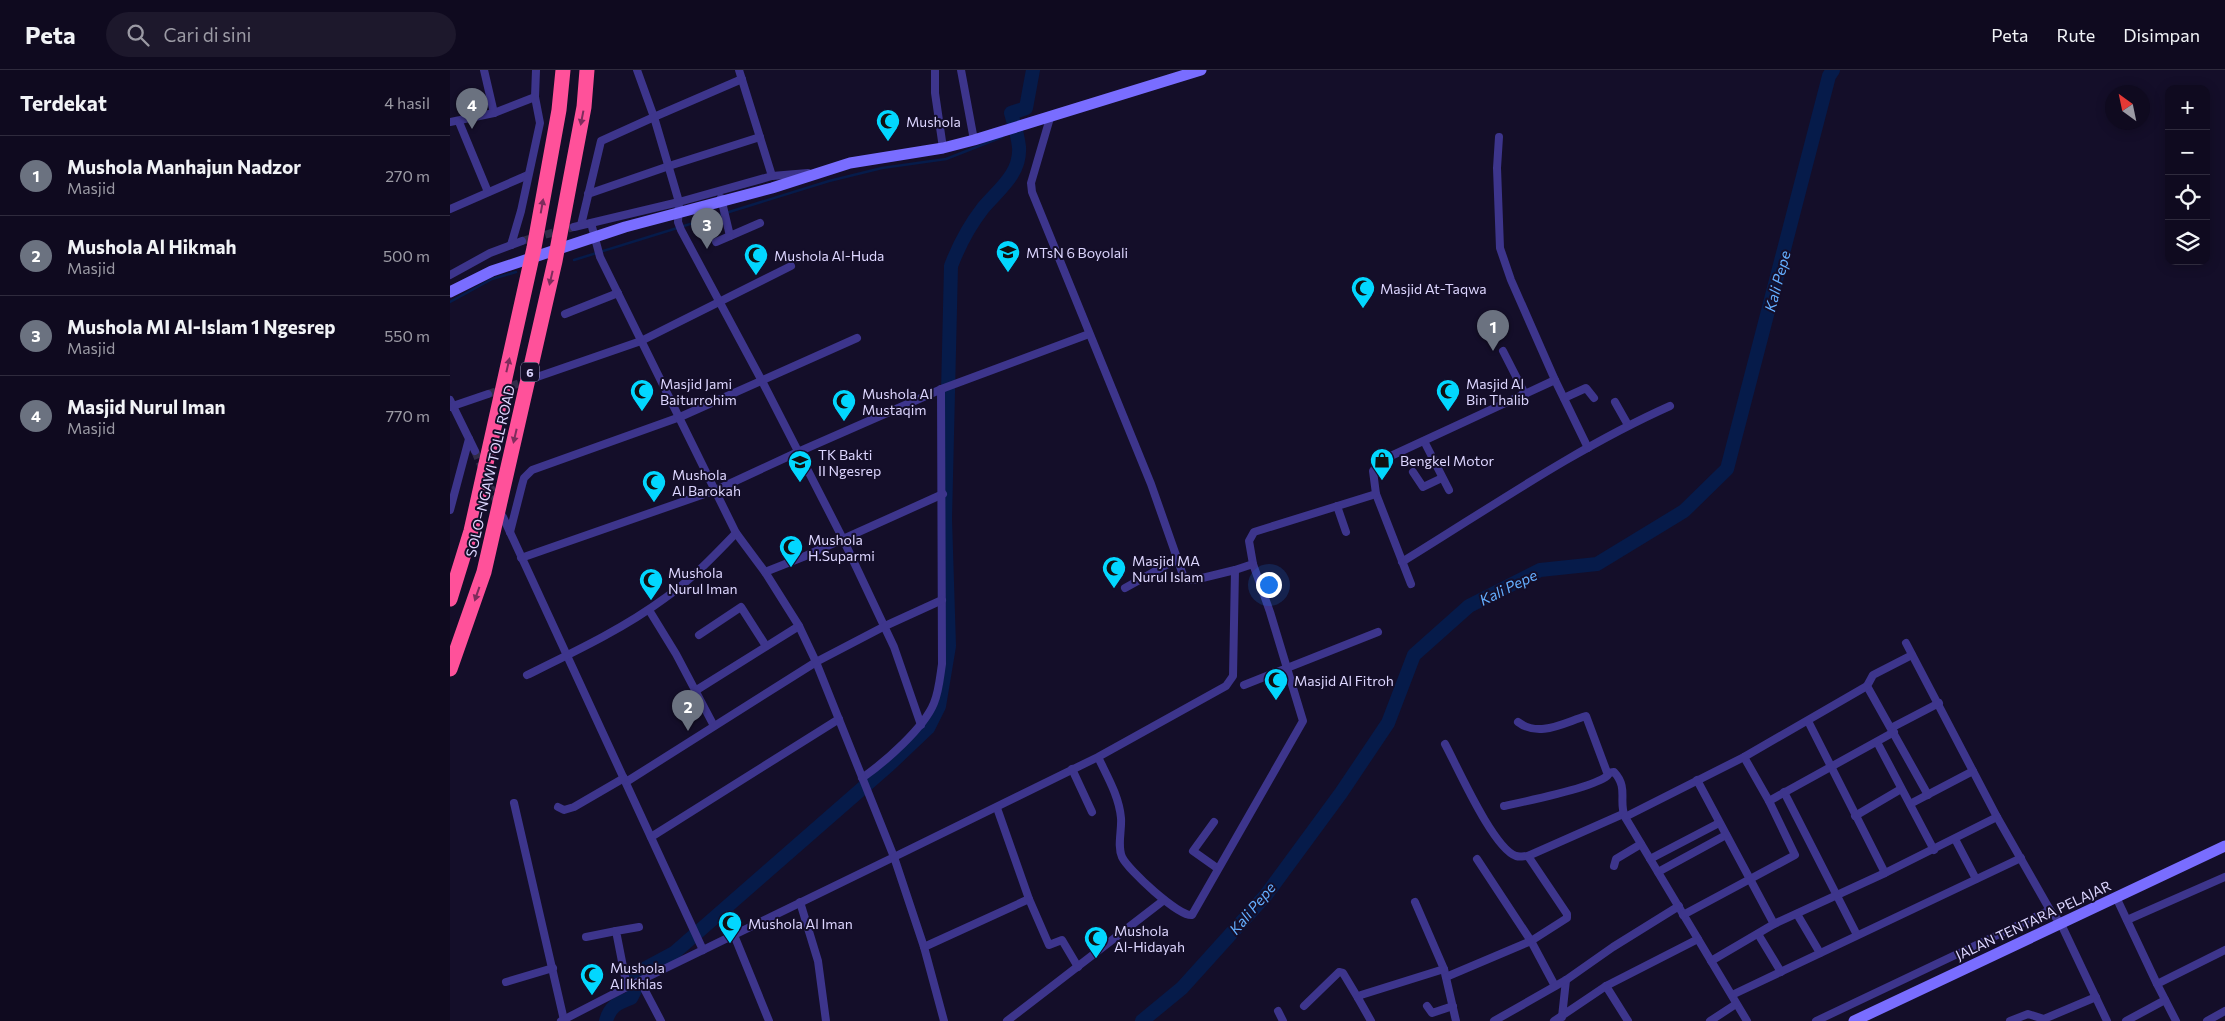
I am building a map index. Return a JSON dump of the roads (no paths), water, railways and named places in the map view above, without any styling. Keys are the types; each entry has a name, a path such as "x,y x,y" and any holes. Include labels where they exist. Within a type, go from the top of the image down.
{"highway":[{"name":"SOLO–NGAWI TOLL ROAD","path":"450,599 471,532 534,248 559,110 563,70"},
{"name":"SOLO–NGAWI TOLL ROAD","path":"450,669 486,562 555,261 584,106 587,70"}],"main road":[{"path":"450,292 492,271 567,245 772,182 883,156 943,148 974,140 1201,70"},
{"name":"JALAN TENTARA PELAJAR","path":"1854,1021 2225,846"}],"street":[{"path":"484,70 494,113"},
{"path":"511,245 540,123 536,97 536,70"},
{"path":"637,70 654,117 679,202 680,226 843,539 885,626 904,671 921,725"},
{"path":"740,70 772,182 720,191 577,226 588,194 601,141 742,79"},
{"path":"935,70 935,93 943,148"},
{"path":"962,70 974,140"},
{"path":"450,122 459,122 494,113 536,97"},
{"path":"1050,118 1032,183 1032,192 1151,484 1183,576 1188,580 1235,570 1253,564"},
{"path":"459,122 488,192"},
{"path":"588,194 760,137"},
{"path":"1499,137 1497,168 1500,248 1511,280 1555,380 1588,448"},
{"path":"450,209 528,175"},
{"path":"720,191 724,216 730,236"},
{"path":"591,223 600,256 736,533 765,572 799,626 816,662 894,857 924,947 944,1021"},
{"path":"716,242 760,223"},
{"path":"450,275 490,253 522,241"},
{"path":"537,377 641,342 791,266"},
{"path":"565,314 618,293"},
{"path":"521,558 716,490 942,388 1089,334"},
{"path":"510,533 524,478 532,470 680,417 857,338"},
{"path":"1502,351 1525,394"},
{"path":"1411,584 1376,494 1373,480 1375,466 1380,461 1555,380"},
{"path":"864,782 921,725 936,698 941,672 942,388"},
{"path":"1564,398 1586,388 1594,398"},
{"path":"475,451 451,404 488,394"},
{"path":"1615,402 1628,425"},
{"path":"1402,562 1588,448 1628,425 1670,406"},
{"path":"450,510 451,500 469,439"},
{"path":"1424,441 1449,490"},
{"path":"1413,472 1423,487 1442,478"},
{"path":"765,572 943,494"},
{"path":"1098,757 1119,803 1122,858 1164,900 1185,914 1192,915 1217,868 1302,726 1303,717 1253,564 1249,541 1254,532 1376,494"},
{"path":"1337,506 1346,532"},
{"path":"504,517 521,558 703,950"},
{"path":"527,675 567,656 649,610 688,580 736,533"},
{"path":"1125,588 1177,559"},
{"path":"514,803 553,968 563,1020 638,981 997,808 1098,757 1231,682 1233,676 1235,570"},
{"path":"558,807 564,810 574,807 625,780 816,662 885,626 942,600"},
{"path":"699,635 741,607 766,646"},
{"path":"649,610 714,726"},
{"path":"695,691 799,626"},
{"path":"1244,686 1378,632"},
{"path":"1906,643 1939,703 1997,818 2050,910 2061,924 2108,1021"},
{"path":"1445,744 1481,812 1499,841 1517,856 1528,856 1620,817 1744,757 1868,686 1873,675 1912,655"},
{"path":"1868,686 1928,795"},
{"path":"1769,801 1877,742 1892,730 1939,703"},
{"path":"1504,806 1538,799 1602,780 1607,778 1608,773 1586,716 1538,730 1526,728 1518,722"},
{"path":"651,837 839,719"},
{"path":"1808,720 1885,873"},
{"path":"1877,742 1934,850"},
{"path":"1744,757 1769,801 1795,855"},
{"path":"1072,769 1092,812"},
{"path":"1910,804 1973,771"},
{"path":"1608,773 1614,772 1623,788 1620,817 1641,844 1747,1021"},
{"path":"1697,780 1774,924"},
{"path":"1855,816 1902,789"},
{"path":"1784,792 1810,847 1857,935"},
{"path":"997,808 1049,945 1062,940 1078,967"},
{"path":"1711,961 1774,924 1934,850 1997,818"},
{"path":"1214,822 1193,851 1217,868"},
{"path":"1650,859 1719,824"},
{"path":"1658,872 1726,835"},
{"path":"1955,839 1976,879"},
{"path":"1614,866 1616,859 1641,844"},
{"path":"1683,915 1810,847"},
{"path":"1446,977 1531,941 1568,916 1528,856"},
{"path":"1732,995 2021,858"},
{"path":"1477,859 1560,983 1558,1019"},
{"path":"2127,920 2225,877"},
{"path":"2116,897 2156,984 2176,1021"},
{"path":"924,947 1030,898"},
{"path":"1007,1021 1164,900"},
{"path":"800,902 818,961 826,1021"},
{"path":"1415,902 1444,969 1456,1021"},
{"path":"1494,1021 1560,983 1613,946 1679,906"},
{"path":"1816,1021 2050,910"},
{"path":"1796,914 1820,953"},
{"path":"2038,916 2046,931"},
{"path":"586,937 639,927"},
{"path":"616,931 628,986"},
{"path":"1758,934 1781,972"},
{"path":"734,935 769,1021"},
{"path":"1558,1019 1606,986 1698,939"},
{"path":"2156,984 2225,950"},
{"path":"506,982 553,968"},
{"path":"1358,998 1364,993 1444,969"},
{"path":"1304,1006 1339,972 1343,973 1371,1021"},
{"path":"638,981 661,1021"},
{"path":"1606,986 1628,1021"},
{"path":"2010,1021 2028,1014 2043,1020 2096,997"},
{"path":"2126,1021 2165,1000"},
{"path":"1710,1021 1736,1004"},
{"path":"1427,1006 1432,1013 1453,1006"},
{"path":"2207,1021 2225,1011"},
{"path":"1278,1012 1283,1021"}],"waterway":[{"path":"606,1021 615,1006 631,998 636,988 633,975 674,953 889,765 928,728 939,706 949,646 945,519 951,266 973,222 1007,181 1016,165 1019,157 1019,147 1011,113 1026,108 1033,70"},
{"name":"Kali Pepe","path":"1142,1021 1182,988 1266,895 1341,793 1388,723 1414,655 1469,606 1540,570 1597,564 1684,511 1727,469 1829,76 1833,70"},
{"path":"574,260 829,181 882,168 946,159 1002,137"},
{"path":"450,302 492,279 516,272"}],"tunnel":[{"path":"522,241 574,227"},
{"path":"488,394 529,380"},
{"path":"475,451 498,505"}],"place":[{"name":"Masjid Nurul Iman","path":"472,129"},
{"name":"Mushola","path":"888,142"},
{"name":"Mushola MI Al-Islam 1 Ngesrep","path":"707,249"},
{"name":"MTsN 6 Boyolali","path":"1008,273"},
{"name":"Mushola Al-Huda","path":"756,276"},
{"name":"Masjid At-Taqwa","path":"1363,309"},
{"name":"Mushola Manhajun Nadzor","path":"1493,351"},
{"name":"Masjid Jami Baiturrohim","path":"642,412"},
{"name":"Masjid Al Bin Thalib","path":"1448,412"},
{"name":"Mushola Al Mustaqim","path":"844,422"},
{"name":"Bengkel Motor","path":"1382,481"},
{"name":"TK Bakti II Ngesrep","path":"800,483"},
{"name":"Mushola Al Barokah","path":"654,503"},
{"name":"Mushola H.Suparmi","path":"791,568"},
{"name":"Masjid MA Nurul Islam","path":"1114,589"},
{"name":"Mushola Nurul Iman","path":"651,601"},
{"name":"Masjid Al Fitroh","path":"1276,701"},
{"name":"Mushola Al Hikmah","path":"688,731"},
{"name":"Mushola Al Iman","path":"730,944"},
{"name":"Mushola Al-Hidayah","path":"1096,959"},
{"name":"Mushola Al Ikhlas","path":"592,996"}]}
